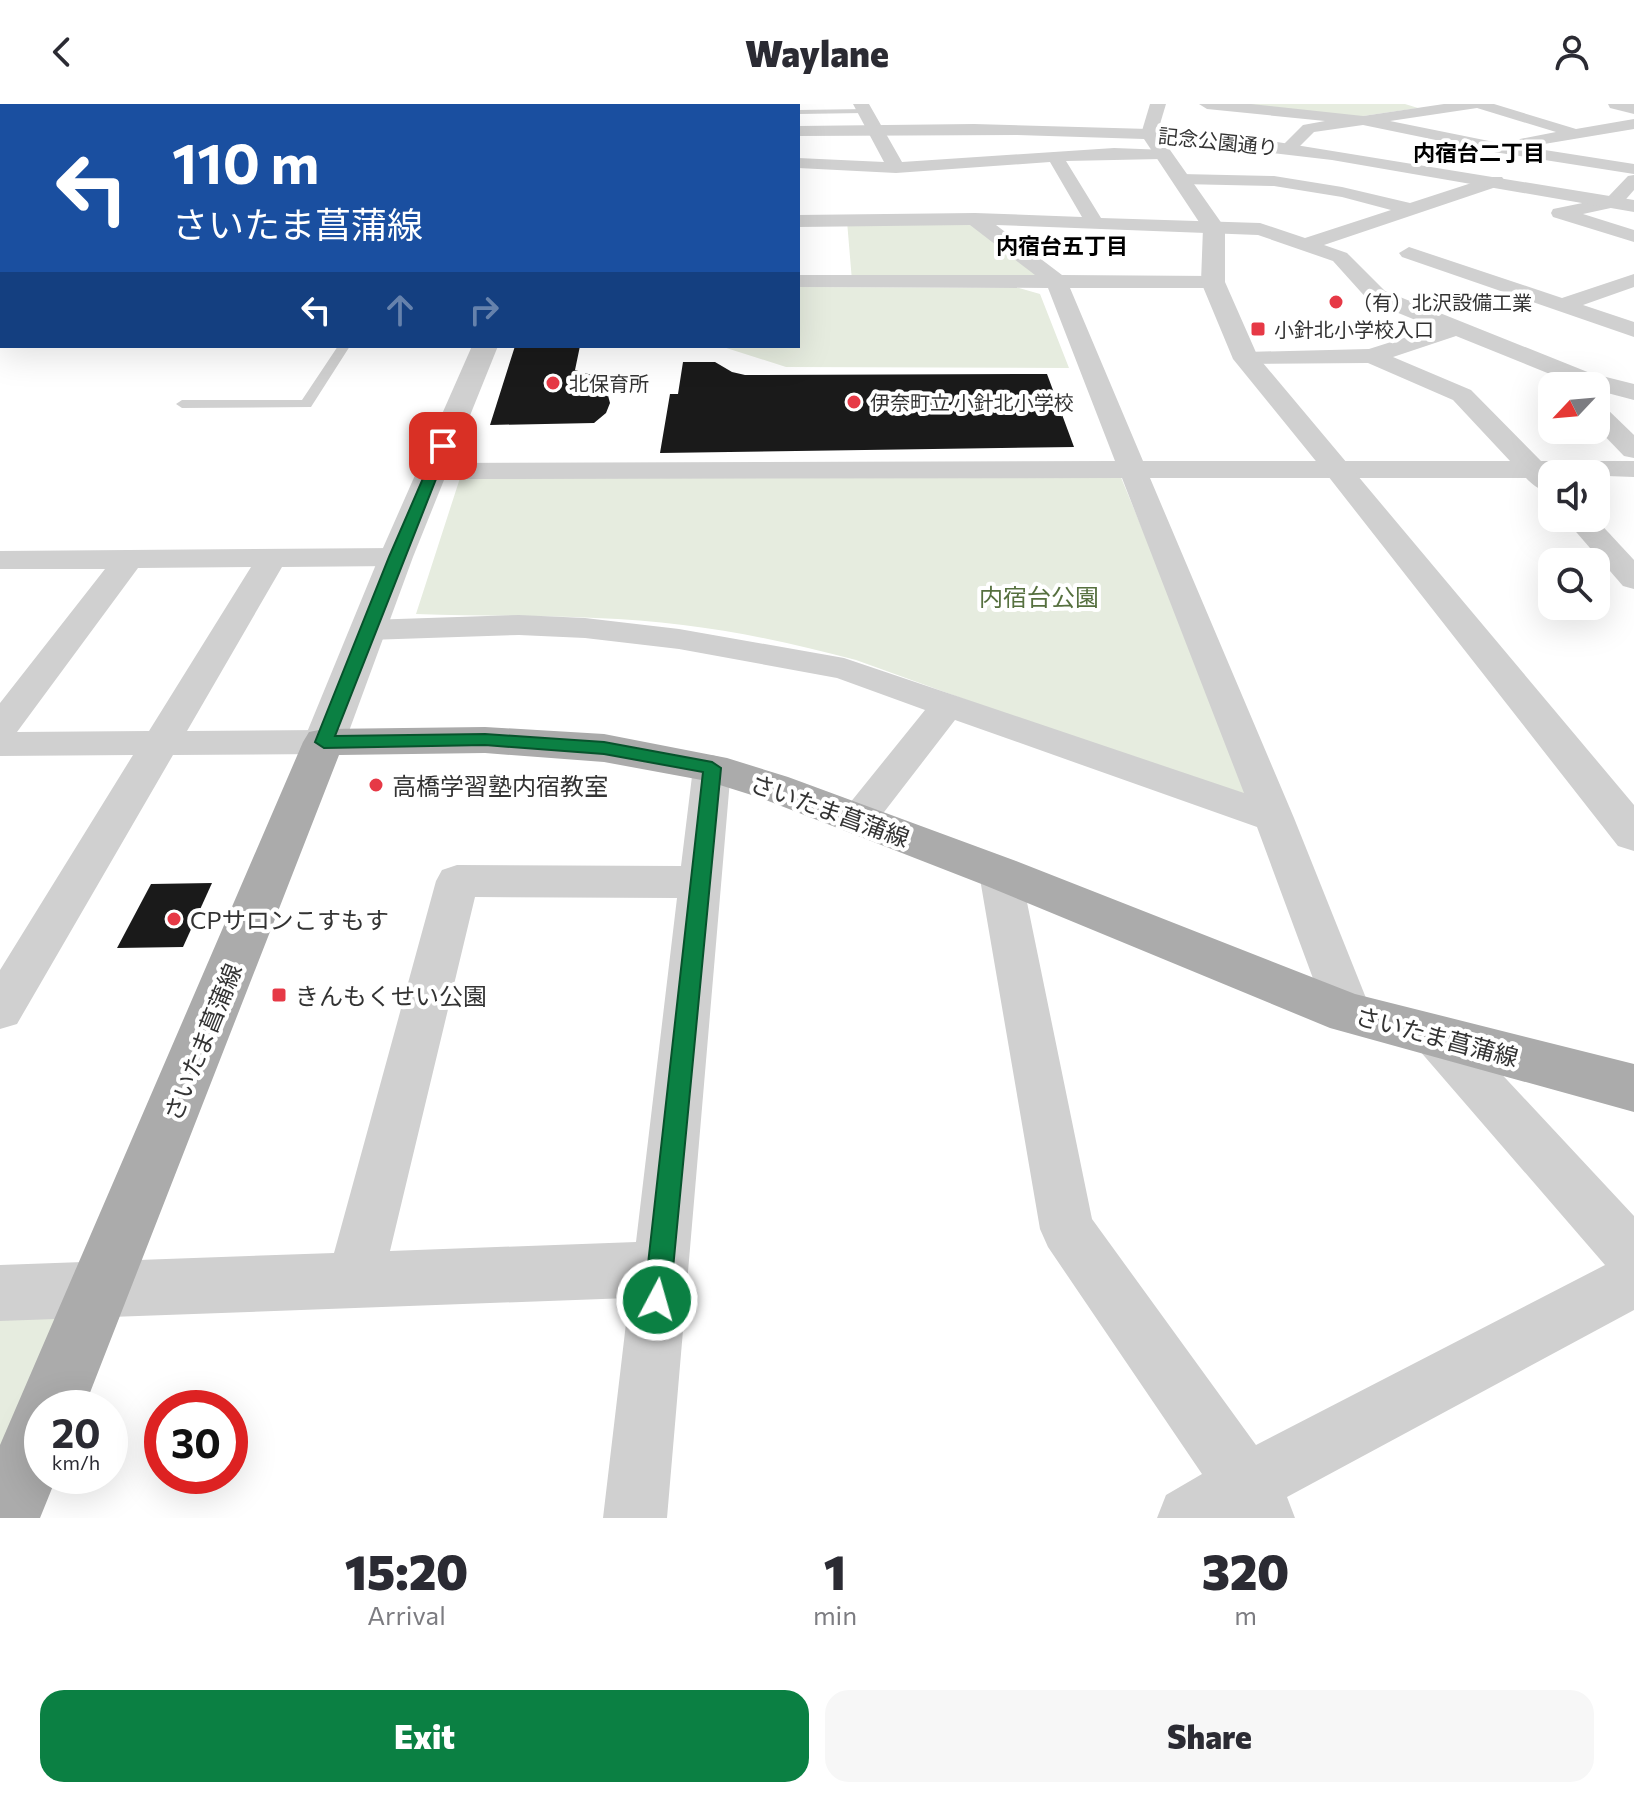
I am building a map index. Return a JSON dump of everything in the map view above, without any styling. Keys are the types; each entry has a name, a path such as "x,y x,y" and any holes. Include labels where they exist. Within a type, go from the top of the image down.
{"main road":[{"name":"さいたま菖蒲線","path":"58,1390 324,742 485,740 604,748 712,768 1000,873 1348,1013 1634,1088"},
{"path":"4,1518 24,1471"}],"street":[{"path":"1138,104 1157,105 1149,134 1181,179 1205,203 1214,228 1213,282 1246,359 1339,469 1634,835"},
{"path":"1207,104 1361,120 1494,147 1634,169"},
{"path":"1288,148 1309,128 1477,104 1577,133"},
{"path":"1616,104 1634,109"},
{"path":"862,107 874,130 902,168 935,181"},
{"path":"1494,147 1634,124"},
{"name":"記念公園通り","path":"800,131 1012,129 1149,134 1288,148 1624,204"},
{"path":"800,168 902,168 1114,153 1161,154"},
{"path":"1055,157 1095,223"},
{"path":"1181,179 1274,181 1342,192 1414,210"},
{"path":"1634,180 1624,204 1560,213 1634,236"},
{"path":"1307,244 1496,181"},
{"path":"976,210 1056,281 1274,818 1348,1013"},
{"path":"805,216 847,229 976,210 1017,220 1260,229 1340,257 1377,296 1581,378 1634,392"},
{"path":"1356,275 1425,244 1363,225"},
{"path":"1396,258 1563,305 1634,330"},
{"path":"800,281 852,274 1056,281 1213,282"},
{"path":"1563,305 1634,280"},
{"path":"1246,359 1371,356 1454,329"},
{"path":"0,744 324,742 396,557 484,348"},
{"path":"1371,356 1462,395 1538,473"},
{"path":"1610,405 1634,404"},
{"path":"1610,426 1634,450"},
{"path":"433,471 1339,469 1538,479"},
{"path":"1610,472 1634,469"},
{"path":"1593,532 1627,565"},
{"path":"0,560 396,557"},
{"path":"0,1010 272,558"},
{"path":"0,728 129,559"},
{"path":"368,630 519,625 585,628 679,639 844,669 1274,818"},
{"path":"857,819 949,704"},
{"path":"635,1518 712,768"},
{"path":"1000,873 1067,1229 1254,1501"},
{"path":"355,1281 457,881 700,882"},
{"path":"1436,1036 1634,1256"},
{"path":"0,1293 661,1269"},
{"path":"1189,1518 1254,1501 1634,1280"}],"lane":[{"path":"800,112 862,107"},
{"path":"182,404 306,404 343,348"}],"green space":[{"path":"1225,104 1405,104 1418,108 1356,117"},
{"path":"975,219 1056,281 852,281 847,221"},
{"path":"800,287 1019,288 1040,294 1069,368 786,367 726,348 800,348"},
{"name":"内宿台公園","path":"1120,475 1250,791 1236,797 856,660 792,644 727,631 650,621 416,614 460,478"},
{"path":"101,1290 51,1390 24,1390 24,1460 4,1518 0,1518 0,1293"}],"building":[{"name":"北保育所","path":"514,348 580,348 575,370 598,377 606,388 610,403 606,413 594,423 490,425"},
{"path":"683,362 715,362 732,372 745,375 1047,374 1074,447 660,453 670,394 678,394"},
{"path":"212,883 183,947 117,948 151,884"}],"place":[{"name":"（有）北沢設備工業","path":"1336,302"},
{"name":"小針北小学校入口","path":"1258,329"},
{"name":"北保育所","path":"553,383"},
{"name":"伊奈町立 小針北小学校","path":"854,402"},
{"name":"高橋学習塾内宿教室","path":"376,785"},
{"name":"CPサロンこすもす","path":"174,919"},
{"name":"きんもくせい公園","path":"279,995"}],"district":[{"name":"内宿台二丁目","path":"1479,152"},
{"name":"内宿台五丁目","path":"1062,245"}],"route":[{"path":"443,446 324,742 485,740 604,748 712,768 657,1300"}]}
